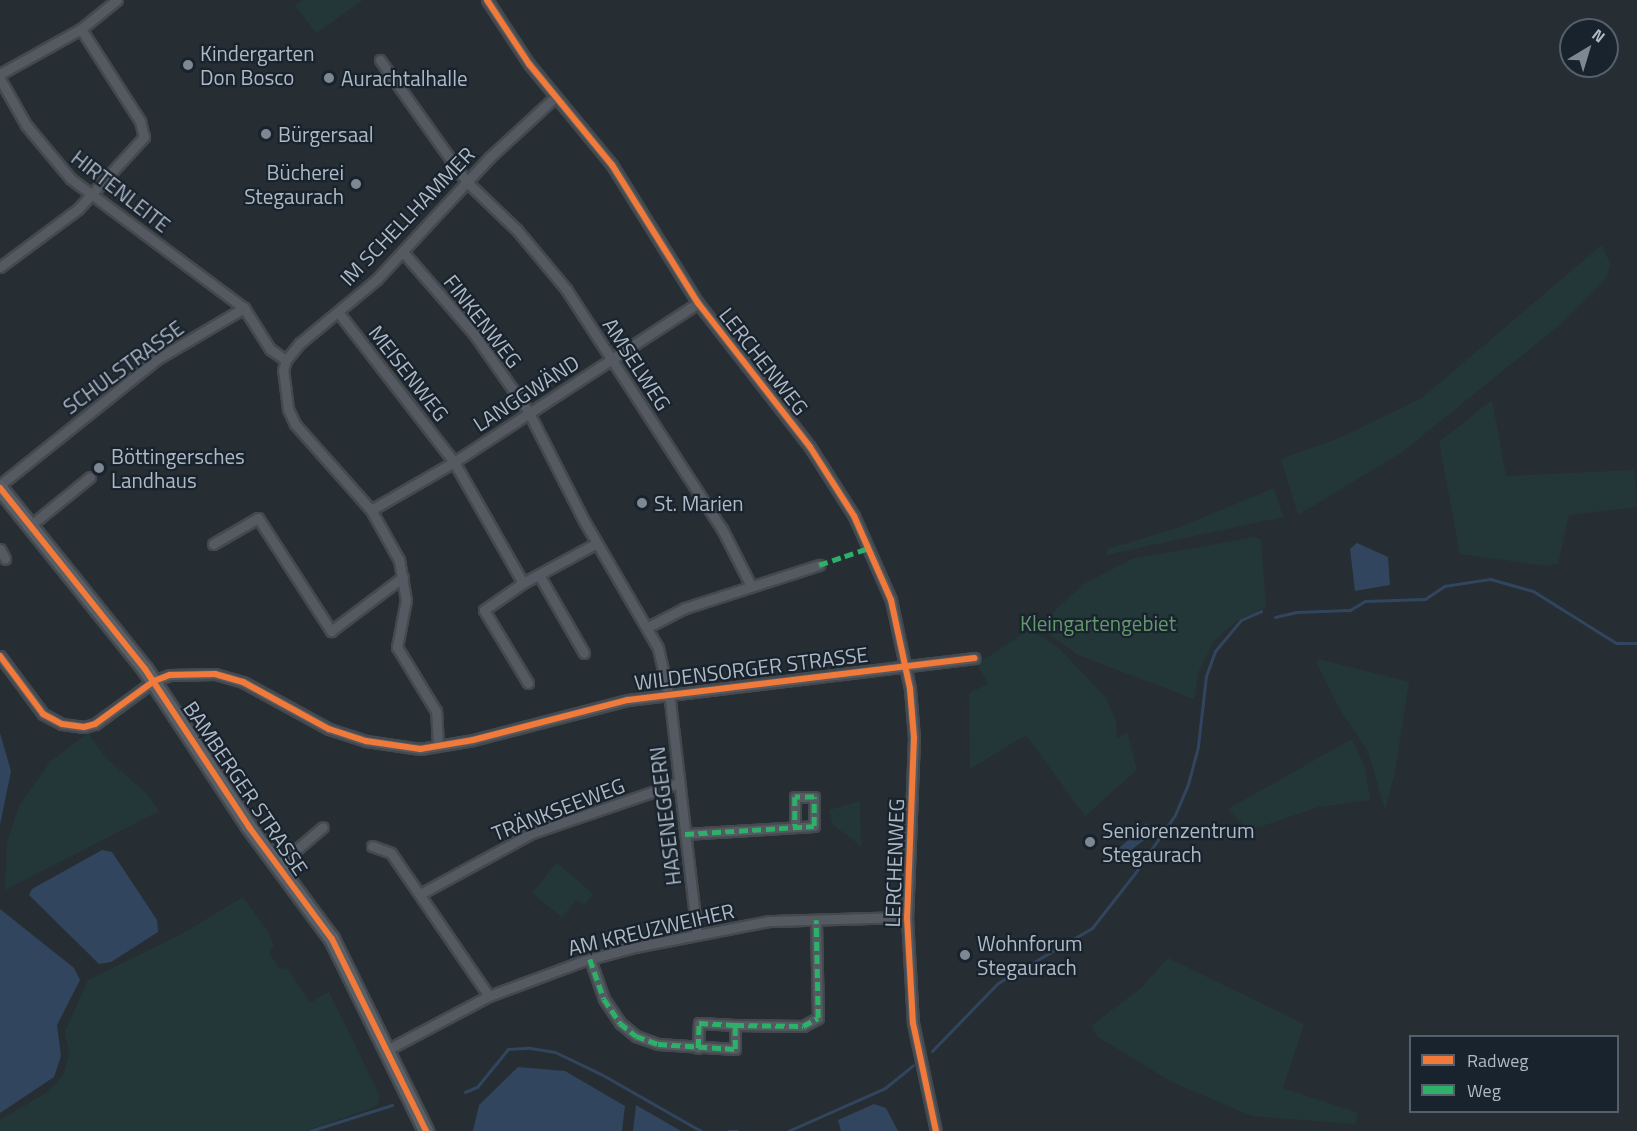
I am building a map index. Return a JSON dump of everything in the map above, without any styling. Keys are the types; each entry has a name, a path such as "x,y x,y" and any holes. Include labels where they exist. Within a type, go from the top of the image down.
{"main road":[{"name":"BAMBERGER STRASSE","path":"0,486 154,681 277,866 332,939 426,1131"}],"street":[{"path":"0,74 81,29 117,0"},
{"name":"LERCHENWEG","path":"487,0 554,98 612,165 698,303 810,447 854,516 891,600 906,667 914,738 907,918 913,1023 926,1098 936,1131"},
{"path":"0,267 92,196 141,144 144,131 81,29"},
{"name":"AMSELWEG","path":"380,60 466,181 517,230 552,272 613,360 722,529 750,586"},
{"name":"HIRTENLEITE","path":"0,79 39,143 92,196 244,308"},
{"name":"IM SCHELLHAMMER","path":"286,360 403,252 466,181 554,98"},
{"name":"FINKENWEG","path":"403,252 474,334 528,411 597,543 648,627"},
{"name":"LANGGWÄND","path":"371,510 454,462 528,411 613,360 698,303"},
{"path":"244,308 270,349 286,360 283,387 295,424 371,510 395,551 403,577 406,600 397,647 436,711 438,746"},
{"name":"SCHULSTRASSE","path":"0,486 157,359 244,308"},
{"name":"MEISENWEG","path":"338,312 454,462 523,583"},
{"path":"31,525 90,477"},
{"path":"213,544 258,518 331,631 403,577"},
{"path":"528,683 484,610 523,583 597,543"},
{"path":"0,549 5,559"},
{"path":"648,627 685,608 819,565"},
{"path":"539,575 584,653"},
{"name":"HASENEGGERN","path":"648,627 658,648 669,695 697,934"},
{"path":"0,656 43,714 75,727 95,724 154,681"},
{"path":"906,667 974,658"},
{"name":"WILDENSORGER STRASSE","path":"154,681 170,675 215,674 243,682 329,729 393,747 438,746 628,700 906,667"},
{"name":"TRÄNKSEEWEG","path":"422,893 532,833 679,783"},
{"path":"685,834 795,826"},
{"path":"277,866 323,827"},
{"path":"372,846 391,853 422,893 489,996"},
{"name":"AM KREUZWEIHER","path":"385,1051 489,996 590,959 697,934 769,921 907,918"},
{"path":"698,1048 699,1023 803,1026 818,1018 816,920"},
{"path":"590,959 604,999 620,1023 636,1036 658,1044 735,1049 735,1025"}],"green space":[{"path":"302,0 363,0 316,33 295,5"},
{"path":"1602,245 1610,264 1607,277 1557,327 1401,453 1298,515 1281,459 1339,438 1422,398"},
{"path":"1492,400 1506,476 1634,470 1637,507 1569,515 1558,563 1548,566 1460,554 1439,442"},
{"path":"1274,488 1283,517 1106,555 1107,549 1178,528"},
{"name":"Kleingartengebiet","path":"1255,537 1261,540 1266,607 1235,622 1214,641 1199,671 1194,699 1078,655 1038,626 1084,584 1132,559"},
{"path":"1030,629 1059,648 1105,697 1116,720 1117,739 1127,732 1137,770 1085,816 1026,735 970,769 969,693 988,684 977,664"},
{"path":"1319,659 1409,682 1394,777 1385,810 1368,751 1341,711 1316,662"},
{"path":"88,733 106,758 147,794 159,811 5,890 7,842 19,806 50,762"},
{"path":"1352,739 1365,767 1370,800 1318,807 1260,827 1245,826 1228,809"},
{"path":"860,801 861,846 832,824 829,810"},
{"path":"557,863 593,894 584,905 576,900 562,917 532,893"},
{"path":"243,897 267,930 274,946 269,953 279,969 287,968 310,1003 329,992 380,1096 377,1106 306,1131 0,1131 0,1120 49,1091 64,1074 69,1053 65,1032 88,980 182,934"},
{"path":"1168,958 1304,1024 1283,1088 1358,1113 1355,1124 1252,1116 1172,1082 1098,1037 1091,1026 1141,988"}],"water":[{"path":"1357,543 1388,557 1390,585 1355,591 1350,549"},
{"path":"0,733 11,771 0,825"},
{"path":"1146,823 1152,834 1118,860 1114,853"},
{"path":"102,850 112,852 157,920 158,932 111,962 99,964 29,895 32,889"},
{"path":"0,909 74,968 80,980 57,1025 61,1056 54,1077 0,1113"},
{"path":"518,1067 565,1071 625,1106 622,1131 473,1131 479,1105"},
{"path":"874,1104 886,1108 898,1131 841,1131 838,1120"},
{"path":"636,1105 681,1131 633,1131"}],"waterway":[{"path":"1275,617 1296,612 1350,610 1365,601 1425,599 1444,586 1490,579 1533,591 1616,643 1637,643"},
{"path":"932,1051 998,983 1092,928 1135,873 1175,815 1188,784 1198,746 1206,676 1215,651 1241,620 1261,611"},
{"path":"465,1092 477,1087 508,1049 530,1048 555,1052 601,1074 701,1131"},
{"path":"788,1131 885,1088 913,1065"},
{"path":"310,1131 392,1105"},
{"path":"728,1131 737,1131"}],"marked path":[{"path":"819,565 869,548"},
{"path":"685,834 814,826 814,797 795,797 795,826"},
{"path":"590,959 604,999 620,1023 636,1036 658,1044 735,1049 735,1025 803,1026 818,1018 816,920"},
{"path":"698,1048 699,1023 735,1025"}],"cycle path":[{"path":"487,0 529,64 612,165 698,303 810,447 854,516 891,600 910,689 914,738 907,917 913,1023 936,1131"},
{"path":"0,488 145,669 249,827 332,939 426,1131"},
{"path":"0,656 43,714 62,724 84,727 95,724 154,681 170,675 215,674 243,682 329,729 366,741 420,749 473,740 628,700 974,658"}],"place":[{"name":"Kindergarten Don Bosco","path":"188,65"},
{"name":"Aurachtalhalle","path":"329,78"},
{"name":"Bürgersaal","path":"266,134"},
{"name":"Bücherei Stegaurach","path":"356,184"},
{"name":"Böttingersches Landhaus","path":"99,468"},
{"name":"St. Marien","path":"642,503"},
{"name":"Seniorenzentrum Stegaurach","path":"1090,842"},
{"name":"Wohnforum Stegaurach","path":"965,955"}]}
